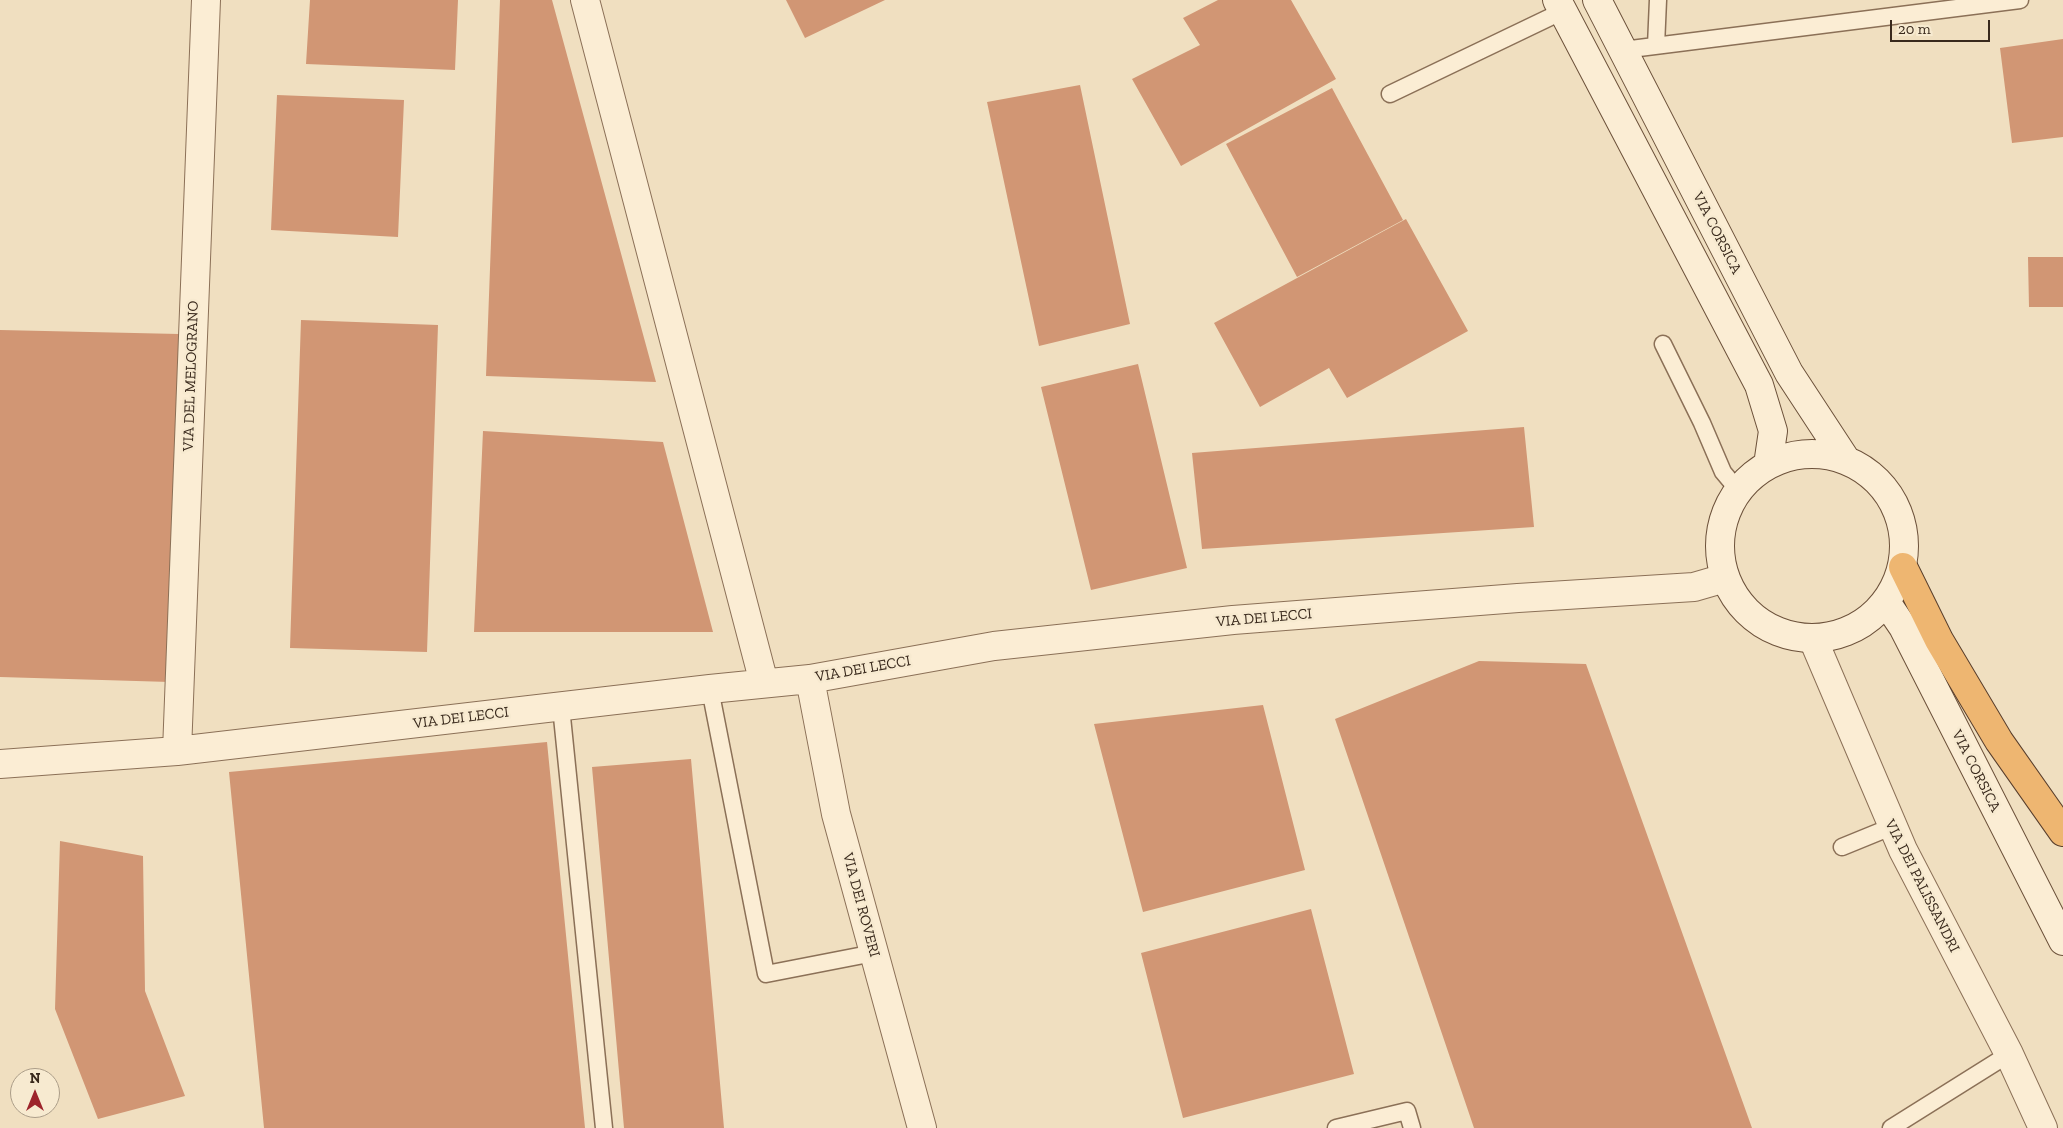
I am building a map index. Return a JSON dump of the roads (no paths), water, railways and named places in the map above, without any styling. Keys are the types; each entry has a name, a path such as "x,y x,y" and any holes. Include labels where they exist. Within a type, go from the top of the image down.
{"highway":[{"path":"1902,567 1939,640 1999,742 2063,832"}],"street":[{"name":"VIA DEL MELOGRANO","path":"177,751 206,0"},
{"path":"585,0 764,683"},
{"name":"VIA CORSICA","path":"1597,0 1789,373 1846,460"},
{"path":"1560,5 1759,385 1773,430 1768,465"},
{"name":"VIA CORSICA","path":"1814,453 1846,460 1872,475 1891,496 1898,511 1903,526 1905,551 1896,586 1886,602 1873,616 1857,627 1833,636 1813,638 1789,635 1762,624 1742,606 1726,578 1720,551 1722,525 1729,505 1738,490 1750,478 1768,465 1789,456 1814,453"},
{"name":"VIA DEI LECCI","path":"0,764 177,751 810,679 994,646 1233,620 1518,598 1694,587 1726,578"},
{"name":"VIA CORSICA","path":"1886,602 1903,627 2063,941"},
{"name":"VIA DEI PALISSANDRI","path":"1813,638 1891,827 2009,1054 2043,1128"},
{"name":"VIA DEI ROVERI","path":"810,679 836,814 922,1128"}],"lane":[{"path":"1656,46 1658,0"},
{"path":"1623,50 2020,0"},
{"path":"1390,94 1560,5"},
{"path":"1663,344 1723,472 1738,490"},
{"path":"710,689 766,974 874,953"},
{"path":"561,707 604,1128"},
{"path":"1842,846 1891,827"},
{"path":"1892,1128 2009,1054"},
{"path":"1336,1128 1407,1111 1412,1128"}]}
